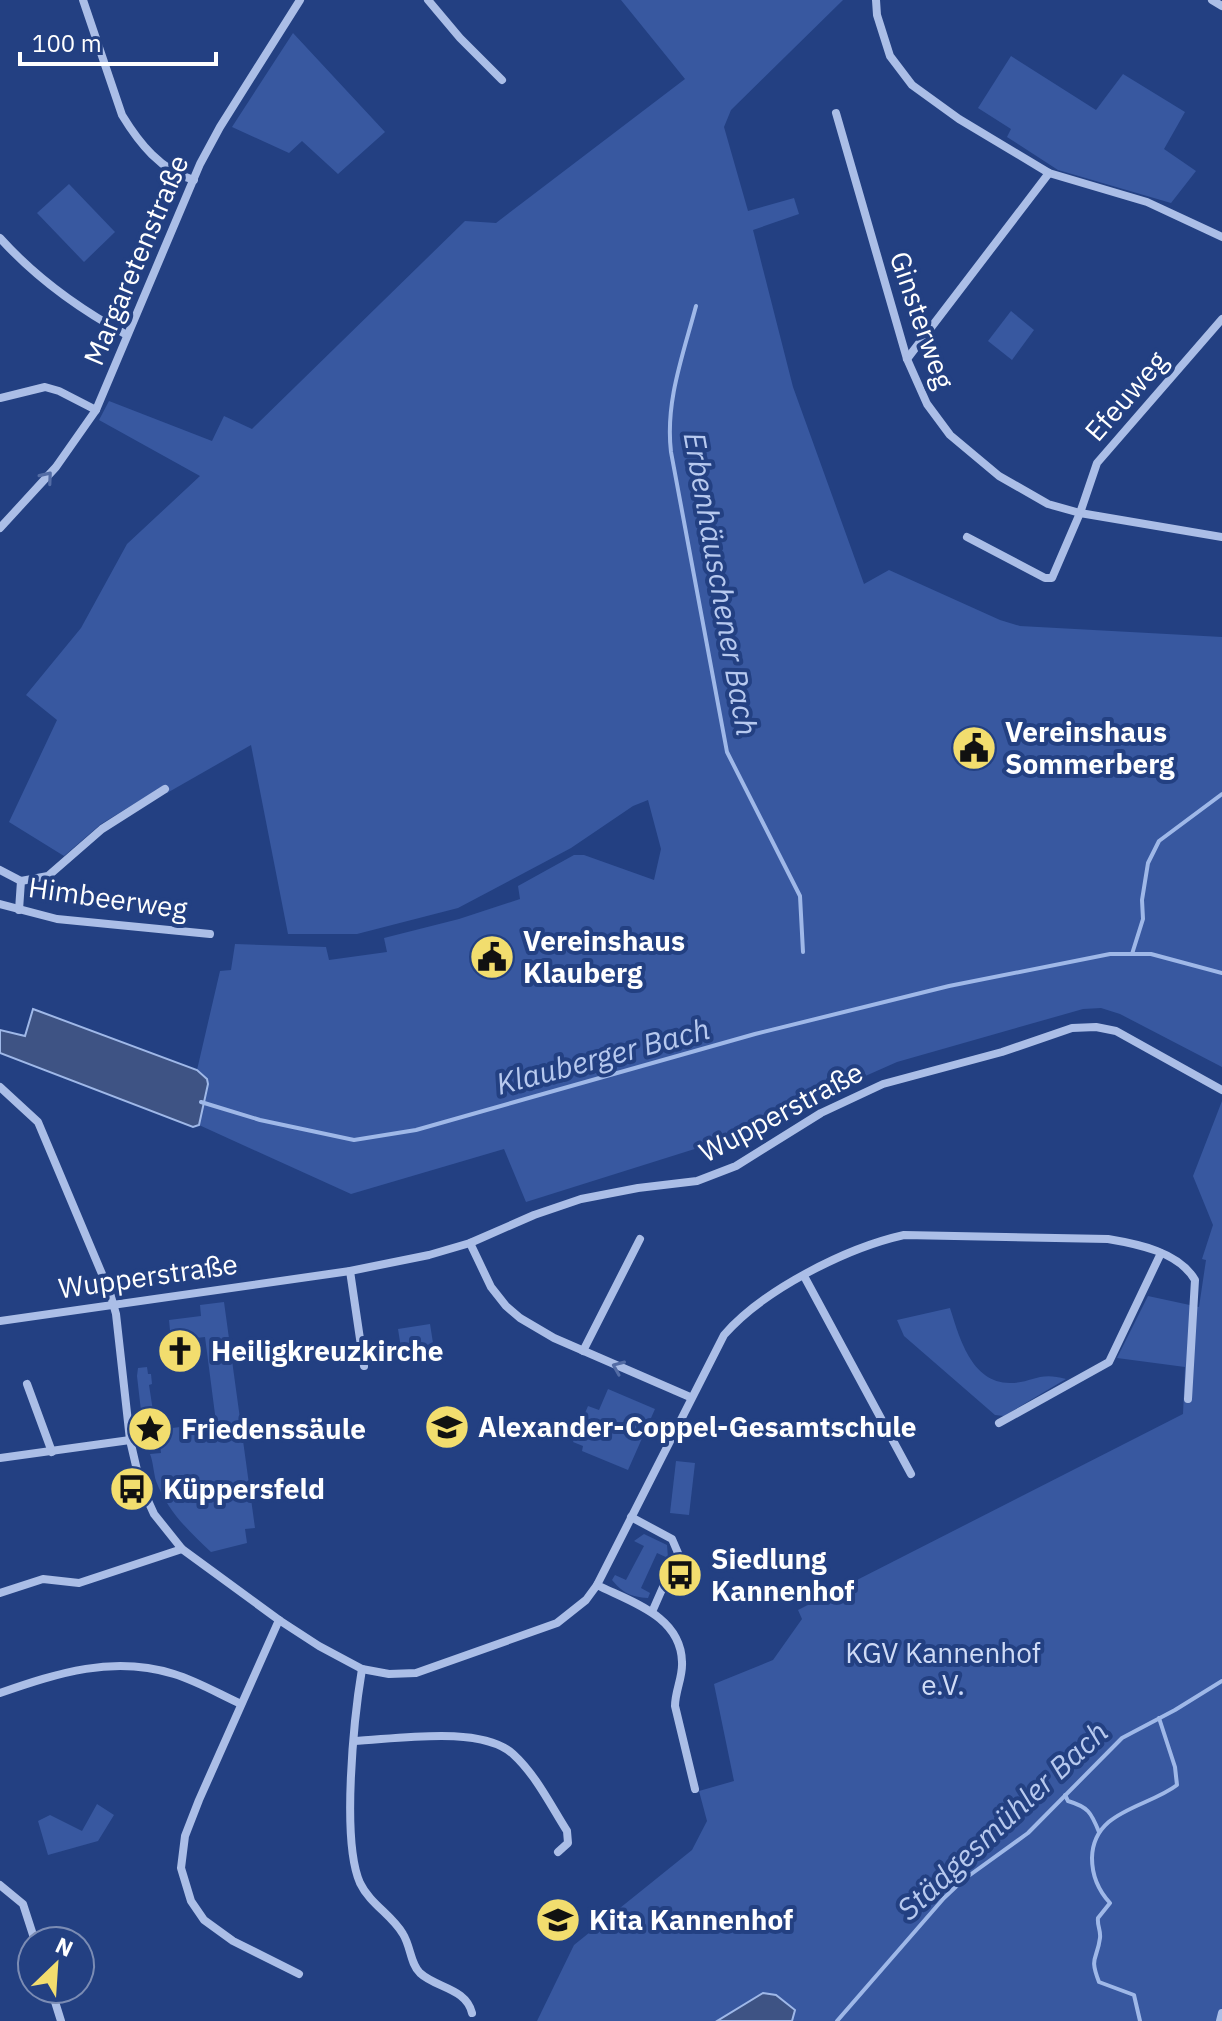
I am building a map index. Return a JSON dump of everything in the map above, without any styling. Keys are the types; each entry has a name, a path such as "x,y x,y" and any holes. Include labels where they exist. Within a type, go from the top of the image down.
{"street":[{"path":"83,0 122,115 150,153 181,176 194,180"},
{"name":"Margaretenstraße","path":"0,528 33,494 96,410 194,180 220,127 300,0"},
{"path":"428,0 502,80"},
{"path":"876,0 879,24 890,56 912,85 959,119 1049,173 1147,202 1222,237"},
{"path":"1212,0 1222,6"},
{"name":"Ginsterweg","path":"836,113 907,359 927,404 941,426 966,451 999,476 1048,504 1080,513 1222,537"},
{"path":"907,359 1049,173"},
{"path":"0,238 64,297 127,335"},
{"name":"Efeuweg","path":"1080,513 1088,484 1103,454 1222,319"},
{"path":"0,398 45,387 96,410"},
{"path":"967,537 1045,578 1052,578 1080,513"},
{"path":"0,870 21,881 48,876 102,829 165,789"},
{"path":"19,910 21,881"},
{"name":"Himbeerweg","path":"0,904 57,919 210,934"},
{"name":"Wupperstraße","path":"0,1321 350,1271 429,1255 470,1243 534,1215 581,1199 697,1181 736,1166 821,1113 883,1084 1002,1052 1072,1028 1108,1028 1222,1090"},
{"path":"0,1087 38,1122 114,1304 130,1440 147,1501 166,1532 182,1549 279,1620 362,1669 389,1674 416,1673 462,1659 557,1623 586,1600 597,1585 718,1344 731,1327 747,1312 804,1276 873,1242 904,1235 1108,1239 1134,1243 1161,1253 1181,1265 1195,1280 1188,1399"},
{"path":"583,1351 640,1239"},
{"path":"470,1243 485,1276 506,1306 536,1329 690,1397"},
{"path":"999,1423 1109,1362 1161,1253"},
{"path":"350,1271 364,1366"},
{"path":"804,1276 911,1474"},
{"path":"27,1384 52,1452"},
{"path":"0,1458 130,1440"},
{"path":"631,1517 672,1539 678,1553 652,1612"},
{"path":"0,1593 43,1579 79,1583 182,1549"},
{"path":"597,1585 652,1612 670,1626 683,1664 675,1706 695,1789"},
{"path":"279,1620 188,1828 182,1854 182,1876 194,1906 214,1928 299,1974"},
{"path":"0,1693 75,1669 120,1665 172,1673 241,1704"},
{"path":"362,1669 354,1741 352,1840 359,1879 372,1900 403,1932 412,1960 422,1975 461,1996 468,2002 472,2013"},
{"path":"354,1741 470,1737 500,1745 522,1763 567,1831 568,1843 558,1852"},
{"path":"0,1885 23,1904 30,1925"},
{"path":"1220,2021 1222,2013"}],"green space":[{"path":"621,0 843,0 731,110 724,127 748,211 794,198 799,214 753,230 793,387 864,584 889,570 1020,626 1222,637 1222,1067 1120,1014 1101,1008 1083,1009 897,1062 767,1123 526,1202 504,1149 351,1194 199,1125 193,1127 0,1053 0,1030 25,1036 33,1009 197,1070 220,971 231,970 235,944 326,947 329,960 387,952 384,938 459,919 520,899 518,886 574,855 584,855 654,880 661,849 648,800 633,806 571,848 458,908 357,934 288,934 251,745 167,793 162,787 101,824 64,856 9,822 57,720 26,695 81,628 127,544 200,476 99,420 109,401 212,441 224,416 252,429 465,221 496,223 685,79"},
{"path":"293,33 385,132 338,174 302,141 289,153 232,127"},
{"path":"1011,56 1096,110 1123,74 1185,112 1164,149 1196,171 1171,203 1058,170 1007,137 1011,129 978,108"},
{"path":"69,184 115,232 84,262 37,213"},
{"path":"1011,311 1034,330 1012,360 988,341"},
{"name":"KGV Kannenhof e.V.","path":"1222,1101 1222,2021 537,2021 574,1945 692,1850 707,1821 699,1791 734,1781 714,1684 773,1660 802,1619 798,1610 1183,1414 1185,1367 1117,1358 1148,1296 1199,1307 1206,1260 1202,1259 1213,1225 1193,1176"},
{"path":"224,1302 255,1528 245,1529 247,1543 211,1552 173,1511 156,1481 150,1454 161,1453 159,1436 144,1437 137,1376 138,1368 147,1367 148,1374 151,1374 152,1384 149,1385 158,1430 216,1422 205,1337 171,1341 169,1320 201,1316 200,1305"},
{"path":"950,1308 969,1356 985,1375 1010,1383 1049,1376 1066,1379 1004,1416 995,1415 904,1336 897,1320"},
{"path":"430,1324 435,1356 403,1361 398,1329"},
{"path":"608,1389 655,1409 628,1470 582,1451 583,1446 573,1442 588,1406 599,1410"},
{"path":"676,1461 695,1463 689,1515 670,1513"},
{"path":"644,1534 667,1545 668,1558 657,1553 641,1588 650,1593 648,1598 628,1594 612,1580 615,1575 626,1580 644,1546 634,1541"},
{"path":"97,1804 114,1815 98,1841 48,1855 38,1821 50,1815 82,1831"}],"shaded area":[{"path":"33,1009 197,1070 208,1084 199,1125 193,1127 0,1053 0,1030 25,1036"},
{"path":"763,1993 776,1995 795,2010 792,2021 717,2021"}],"waterway":[{"name":"Erbenhäuschener Bach","path":"696,306 673,397 671,452 727,752 800,896 803,952"},
{"path":"1132,954 1143,919 1142,900 1148,863 1159,841 1222,794"},
{"name":"Klauberger Bach","path":"201,1102 260,1120 354,1140 416,1130 755,1034 949,986 1110,954 1151,954 1222,973"},
{"name":"Städgesmühler Bach","path":"837,2021 944,1898 963,1880 1028,1833 1122,1738 1222,1681"},
{"path":"1140,2021 1134,1995 1099,1982 1096,1974 1094,1963 1100,1935 1098,1918 1110,1903 1096,1882 1092,1858 1095,1842 1111,1820 1177,1785 1175,1767 1159,1718"},
{"path":"1065,1795 1068,1801 1088,1811 1099,1832"}],"place":[{"name":"Vereinshaus Sommerberg","path":"974,748"},
{"name":"Vereinshaus Klauberg","path":"492,957"},
{"name":"Heiligkreuzkirche","path":"180,1351"},
{"name":"Alexander-Coppel-Gesamtschule","path":"447,1427"},
{"name":"Friedenssäule","path":"150,1429"},
{"name":"Küppersfeld","path":"132,1489"},
{"name":"Siedlung Kannenhof","path":"680,1575"},
{"name":"Kita Kannenhof","path":"558,1920"}]}
